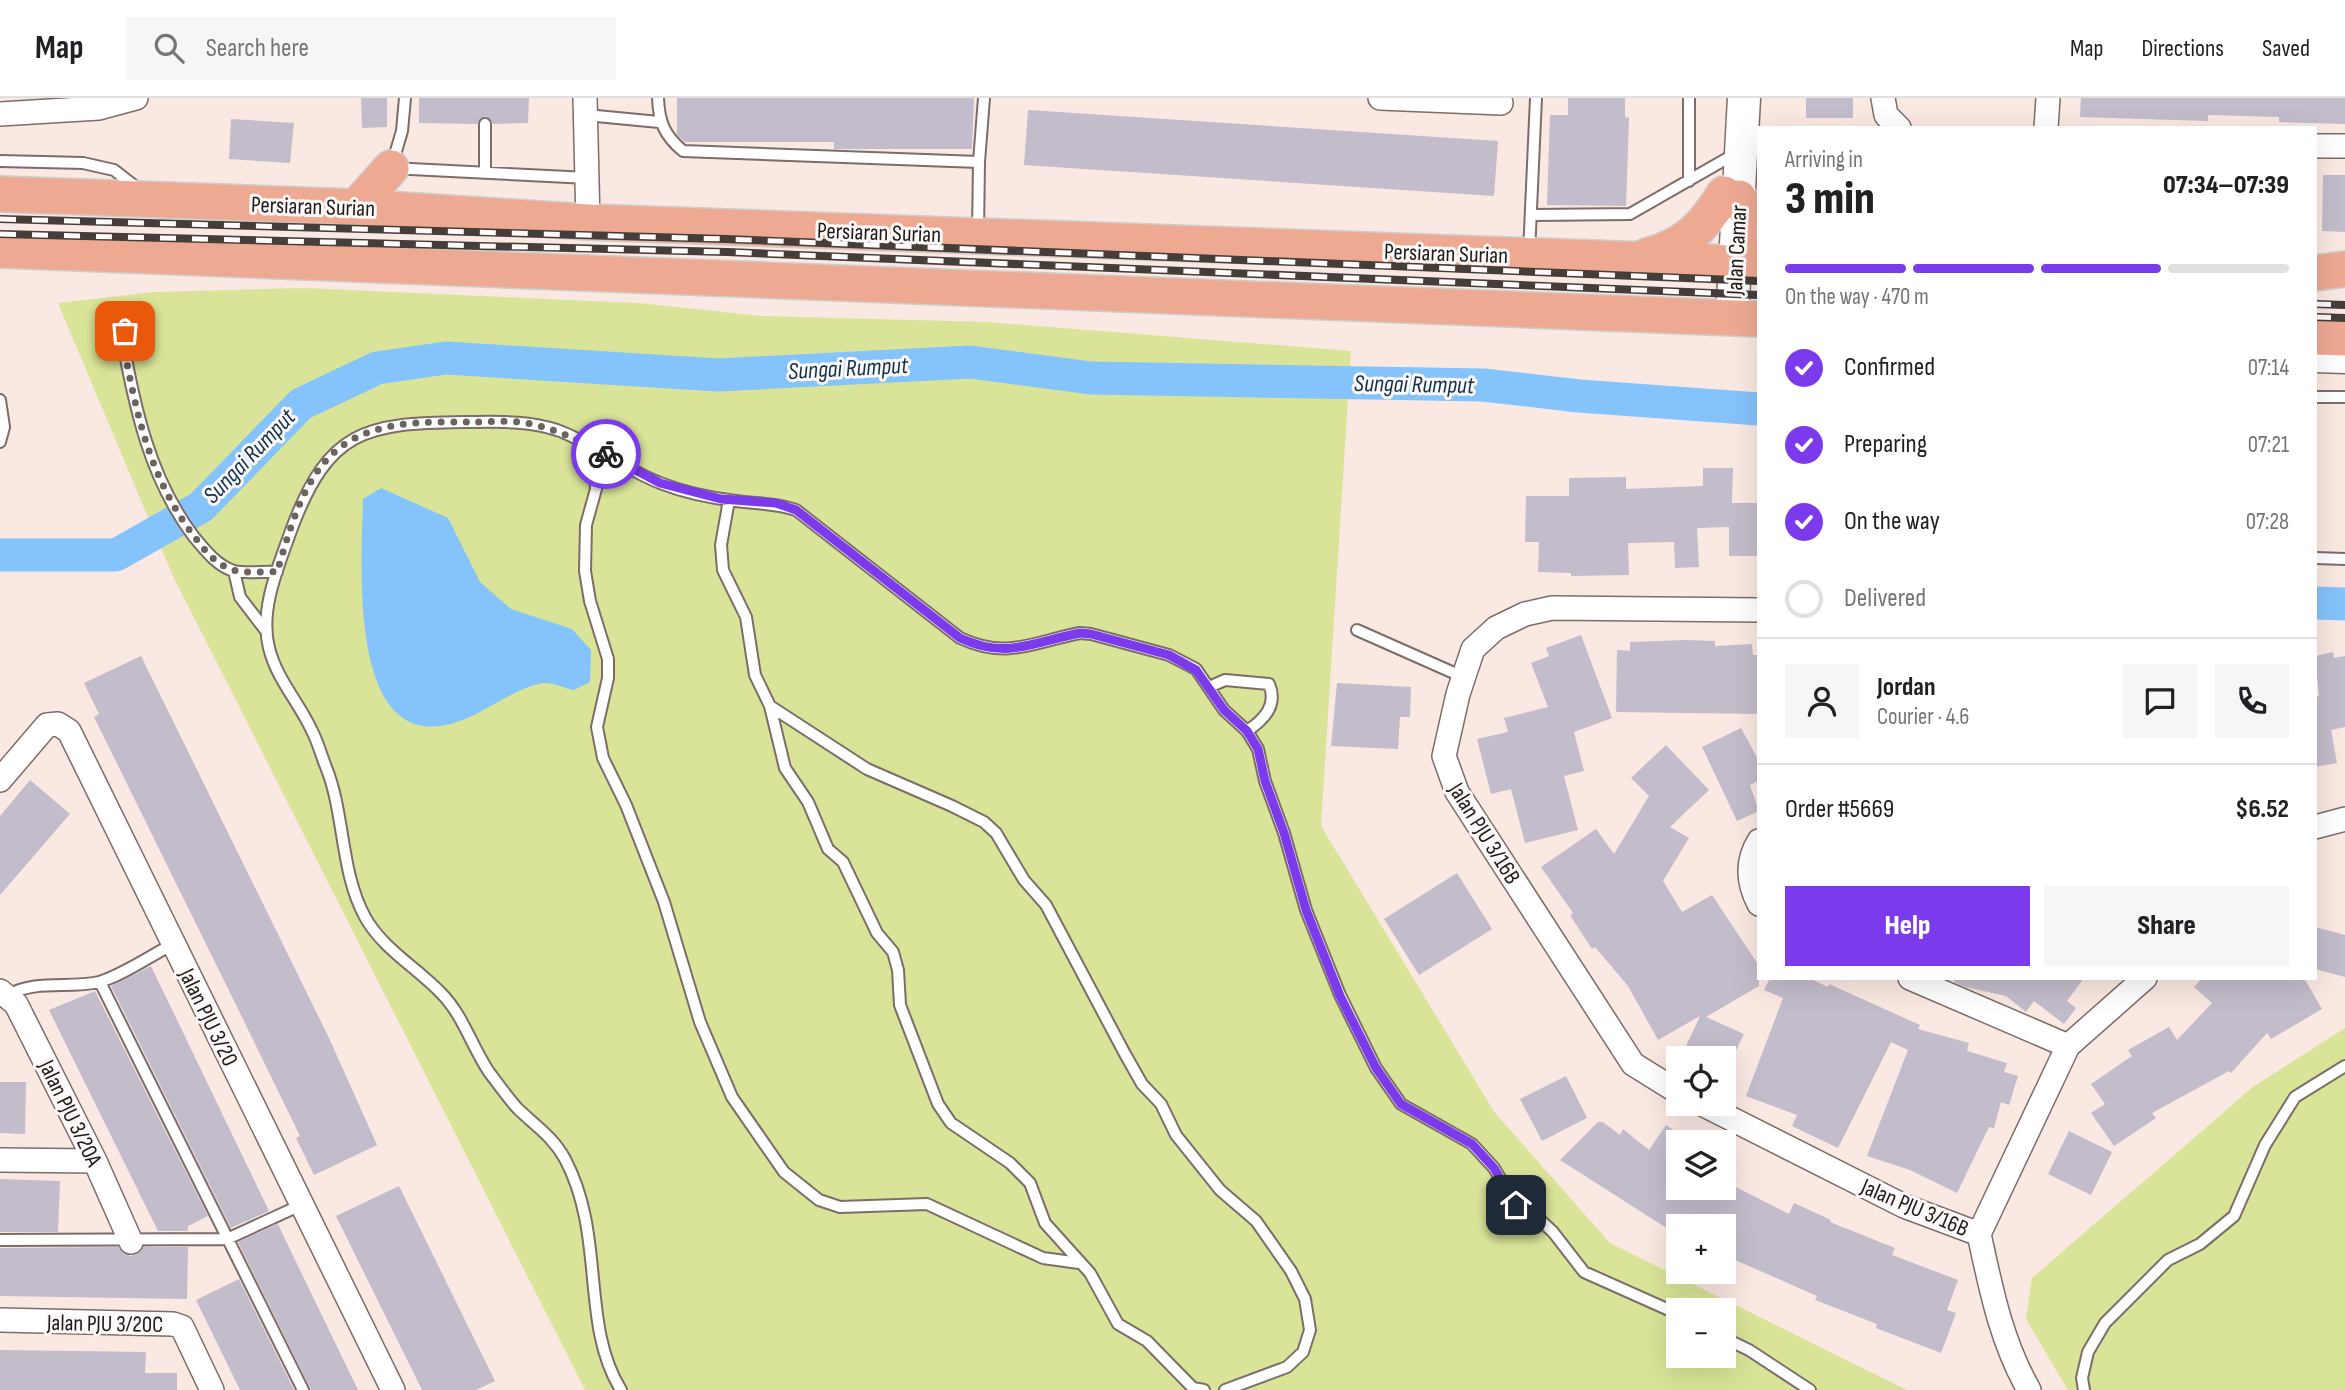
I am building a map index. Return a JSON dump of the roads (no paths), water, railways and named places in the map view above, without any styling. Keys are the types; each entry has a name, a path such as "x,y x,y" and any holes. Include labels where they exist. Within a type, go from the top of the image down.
{"main road":[{"path":"356,206 391,168"},
{"name":"Persiaran Surian","path":"0,194 356,206 588,222 1739,263"},
{"path":"1633,260 1672,249 1697,232 1732,196 1757,229"},
{"path":"0,250 1583,313 1742,322"},
{"path":"2317,273 2345,269"},
{"path":"2317,291 2345,293"},
{"path":"2317,337 2345,338"}],"street":[{"path":"0,114 99,108 136,98"},
{"path":"1380,98 1501,103"},
{"name":"Jalan Camar","path":"1728,98 1726,159 1739,263 1742,322"},
{"name":"Jalan Camar","path":"1732,196 1744,98"},
{"path":"1883,98 1886,115 1897,126"},
{"path":"2046,126 2048,98"},
{"path":"586,107 588,222"},
{"path":"2317,146 2345,146"},
{"path":"2317,356 2345,357"},
{"name":"Jalan PJU 3/16B","path":"1666,1085 1633,1064 1457,792 1444,756 1463,677 1473,649 1496,628 1525,614 1552,608 1757,610"},
{"name":"Jalan PJU 3/20","path":"0,780 47,725 58,724 69,731 393,1390"},
{"path":"2317,826 2345,819"},
{"path":"1757,846 1749,868 1751,887 1757,900"},
{"path":"1915,980 2068,1046"},
{"path":"2029,1390 2012,1360 1998,1319 1979,1234 2068,1046 2144,980"},
{"name":"Jalan PJU 3/20A","path":"4,993 16,1004 95,1161 131,1242"},
{"name":"Jalan PJU 3/16B","path":"1726,1116 1904,1206 1979,1234"},
{"path":"0,1160 95,1161"},
{"name":"Jalan PJU 3/20C","path":"0,1320 173,1324 182,1327 212,1390"}],"lane":[{"path":"405,98 402,131 391,168 588,178"},
{"path":"657,98 659,122 671,141 683,151 979,162"},
{"path":"978,236 979,162 984,98"},
{"path":"1529,256 1533,215 1536,98"},
{"path":"1689,98 1689,181"},
{"path":"586,107 659,122"},
{"path":"485,124 485,173"},
{"path":"1533,215 1630,214 1726,159"},
{"path":"0,161 83,163 114,170 151,200"},
{"path":"121,333 142,434 152,465 188,529 210,557 234,570 277,572"},
{"path":"2317,397 2345,397"},
{"path":"0,400 4,427 0,442"},
{"path":"621,1390 607,1368 600,1336 590,1228 581,1192 564,1156 546,1131 517,1107 487,1069 446,997 384,943 365,917 351,882 331,778 312,729 275,666 266,631 271,592 302,499 322,464 356,437 378,428 413,423 523,422 558,431 660,483 729,500 776,503 796,510 960,638 981,648 996,651 1080,633 1091,634 1169,655 1196,670 1224,710 1247,731 1258,749 1265,781 1284,833 1306,910 1340,996 1376,1068 1401,1104 1472,1144 1494,1168 1516,1205 1539,1219 1553,1232 1584,1272 1666,1309"},
{"path":"587,445 596,472 596,489 586,526 585,571 608,659 608,678 597,727 603,758 626,806 664,902 701,1022 732,1097 784,1172 819,1200 840,1207 927,1204 1043,1258 1079,1264"},
{"path":"729,500 721,545 723,570 746,617 755,675 770,706 785,768 808,802 828,849 843,862 877,933 893,952 898,970 900,1005 938,1104 951,1122 1010,1163 1030,1183 1045,1223 1079,1264 1090,1273 1118,1324 1147,1341 1197,1389"},
{"path":"2317,558 2345,559"},
{"path":"234,570 240,597 266,631"},
{"path":"1357,630 1463,677"},
{"path":"1209,687 1225,680 1269,684 1273,693 1271,706 1247,731"},
{"path":"770,706 867,769 952,806 984,822 996,833 1024,880 1046,905 1125,1054 1142,1084 1161,1104 1176,1135 1220,1190 1256,1221 1291,1271 1305,1299 1310,1329 1303,1352 1287,1367 1225,1390"},
{"path":"4,993 37,985 100,982 173,944"},
{"path":"100,982 303,1390"},
{"path":"2084,1390 2082,1378 2088,1352 2105,1323 2168,1260 2200,1244 2234,1216 2264,1145 2295,1097 2345,1066"},
{"path":"0,1240 131,1242 227,1239 301,1205"},
{"path":"1736,1344 1810,1390"}],"water":[{"path":"381,488 448,518 480,582 511,609 572,629 591,650 590,682 574,690 547,683 533,686 460,721 423,726 396,713 379,685 368,649 363,607 363,499"}],"waterway":[{"name":"Sungai Rumput","path":"0,555 116,555 201,507 301,404 377,368 446,358 718,375 970,362 1091,378 1483,385 1579,396 1757,409"},
{"name":"Sungai Rumput","path":"2317,603 2345,604"}],"railway":[{"path":"0,219 726,239 1757,281"},
{"path":"0,234 727,252 1757,295"},
{"path":"2317,304 2345,305"},
{"path":"2317,317 2345,318"}]}
